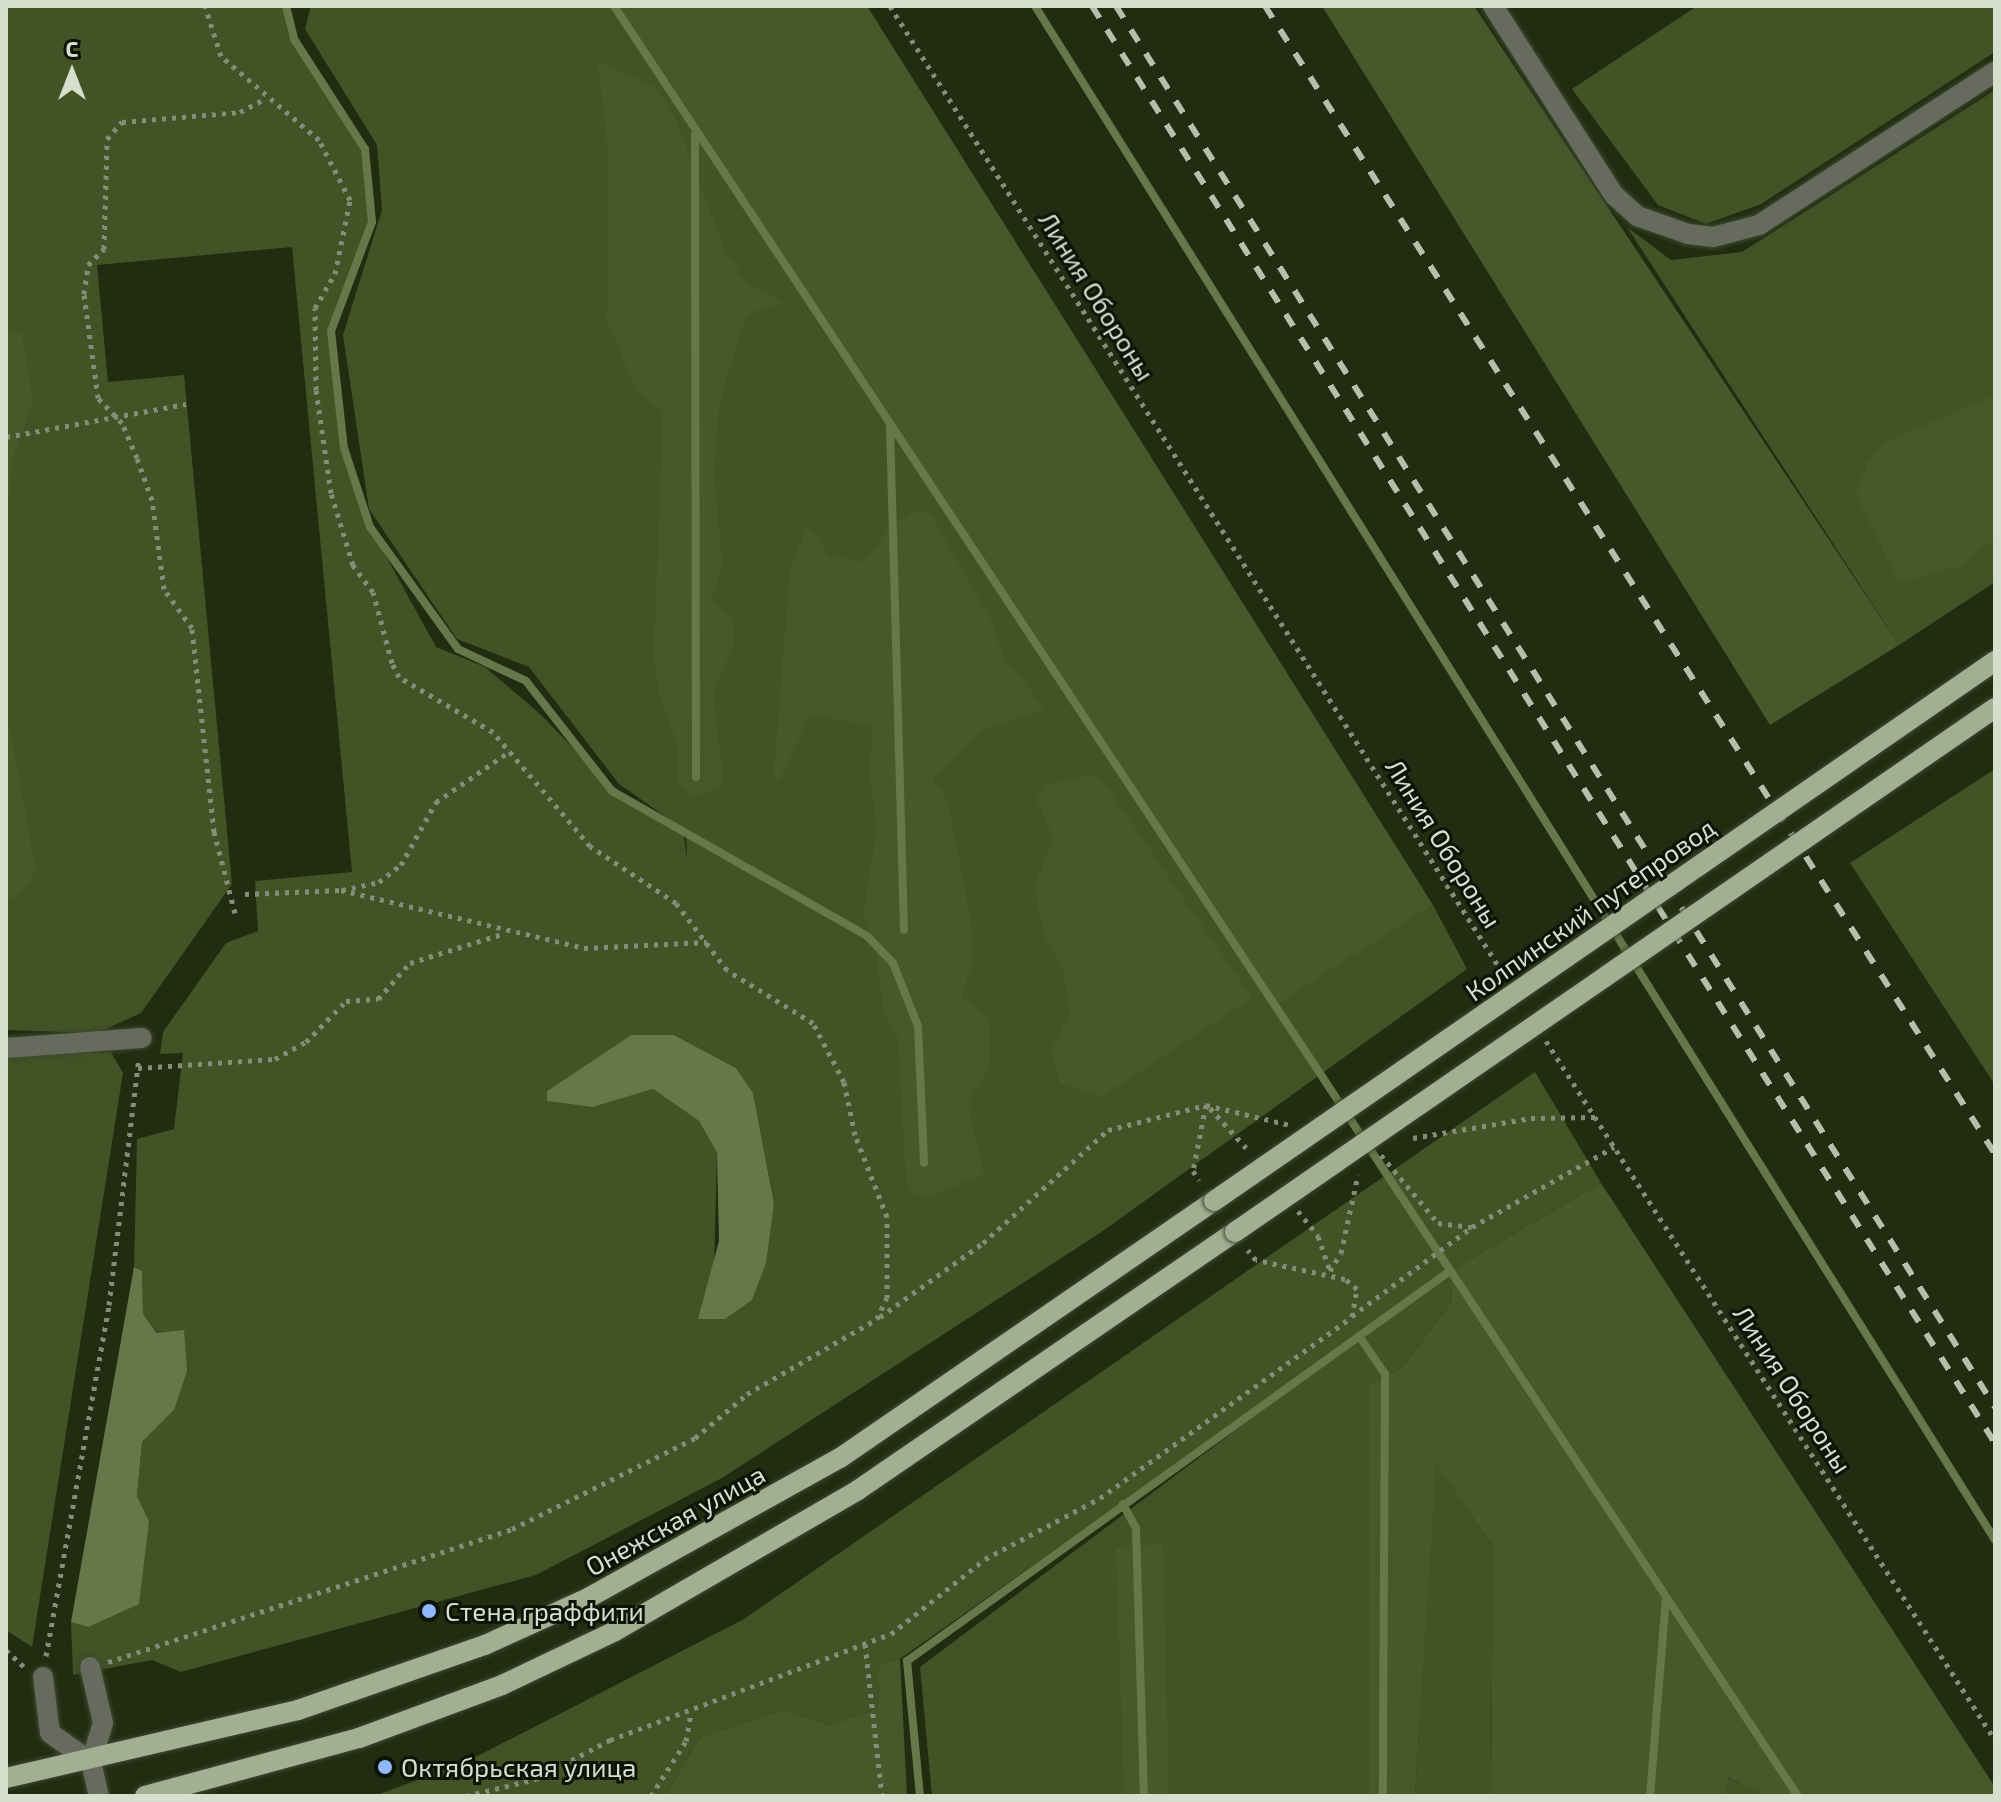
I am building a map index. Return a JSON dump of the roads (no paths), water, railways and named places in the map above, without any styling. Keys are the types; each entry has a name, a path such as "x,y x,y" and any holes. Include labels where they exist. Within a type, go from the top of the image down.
{"main road":[{"name":"Колпинский путепровод","path":"1214,1201 1995,661"},
{"path":"145,1796 359,1738 502,1685 615,1631 858,1490 1241,1241 1995,708"},
{"name":"Онежская улица","path":"6,1778 91,1762 298,1710 485,1645 588,1598 840,1458 1214,1201"}],"street":[{"path":"1493,6 1614,195 1637,216 1688,234 1713,237 1759,225 1995,72"},
{"path":"6,1048 142,1038"},
{"path":"90,1667 103,1723 91,1762 99,1796"},
{"path":"43,1677 50,1733 91,1762"}],"waterway":[{"path":"286,6 294,39 365,149 372,222 331,331 344,448 370,527 458,649 526,681 612,791 867,936 893,963 918,1026 924,1163"},
{"path":"614,6 1798,1796"},
{"path":"1035,6 1995,1540"},
{"path":"695,134 696,777"},
{"path":"890,427 904,930"},
{"path":"920,1796 907,1661 1450,1271"},
{"path":"1359,1336 1385,1374 1383,1796"},
{"path":"1123,1504 1136,1528 1144,1796"},
{"path":"1650,1796 1666,1598"}],"railway":[{"path":"1092,6 1995,1443"},
{"path":"1116,6 1995,1407"},
{"path":"1265,6 1995,1154"}],"place":[{"name":"Стена граффити","path":"429,1611"},
{"name":"Октябрьская улица","path":"385,1767"}]}
